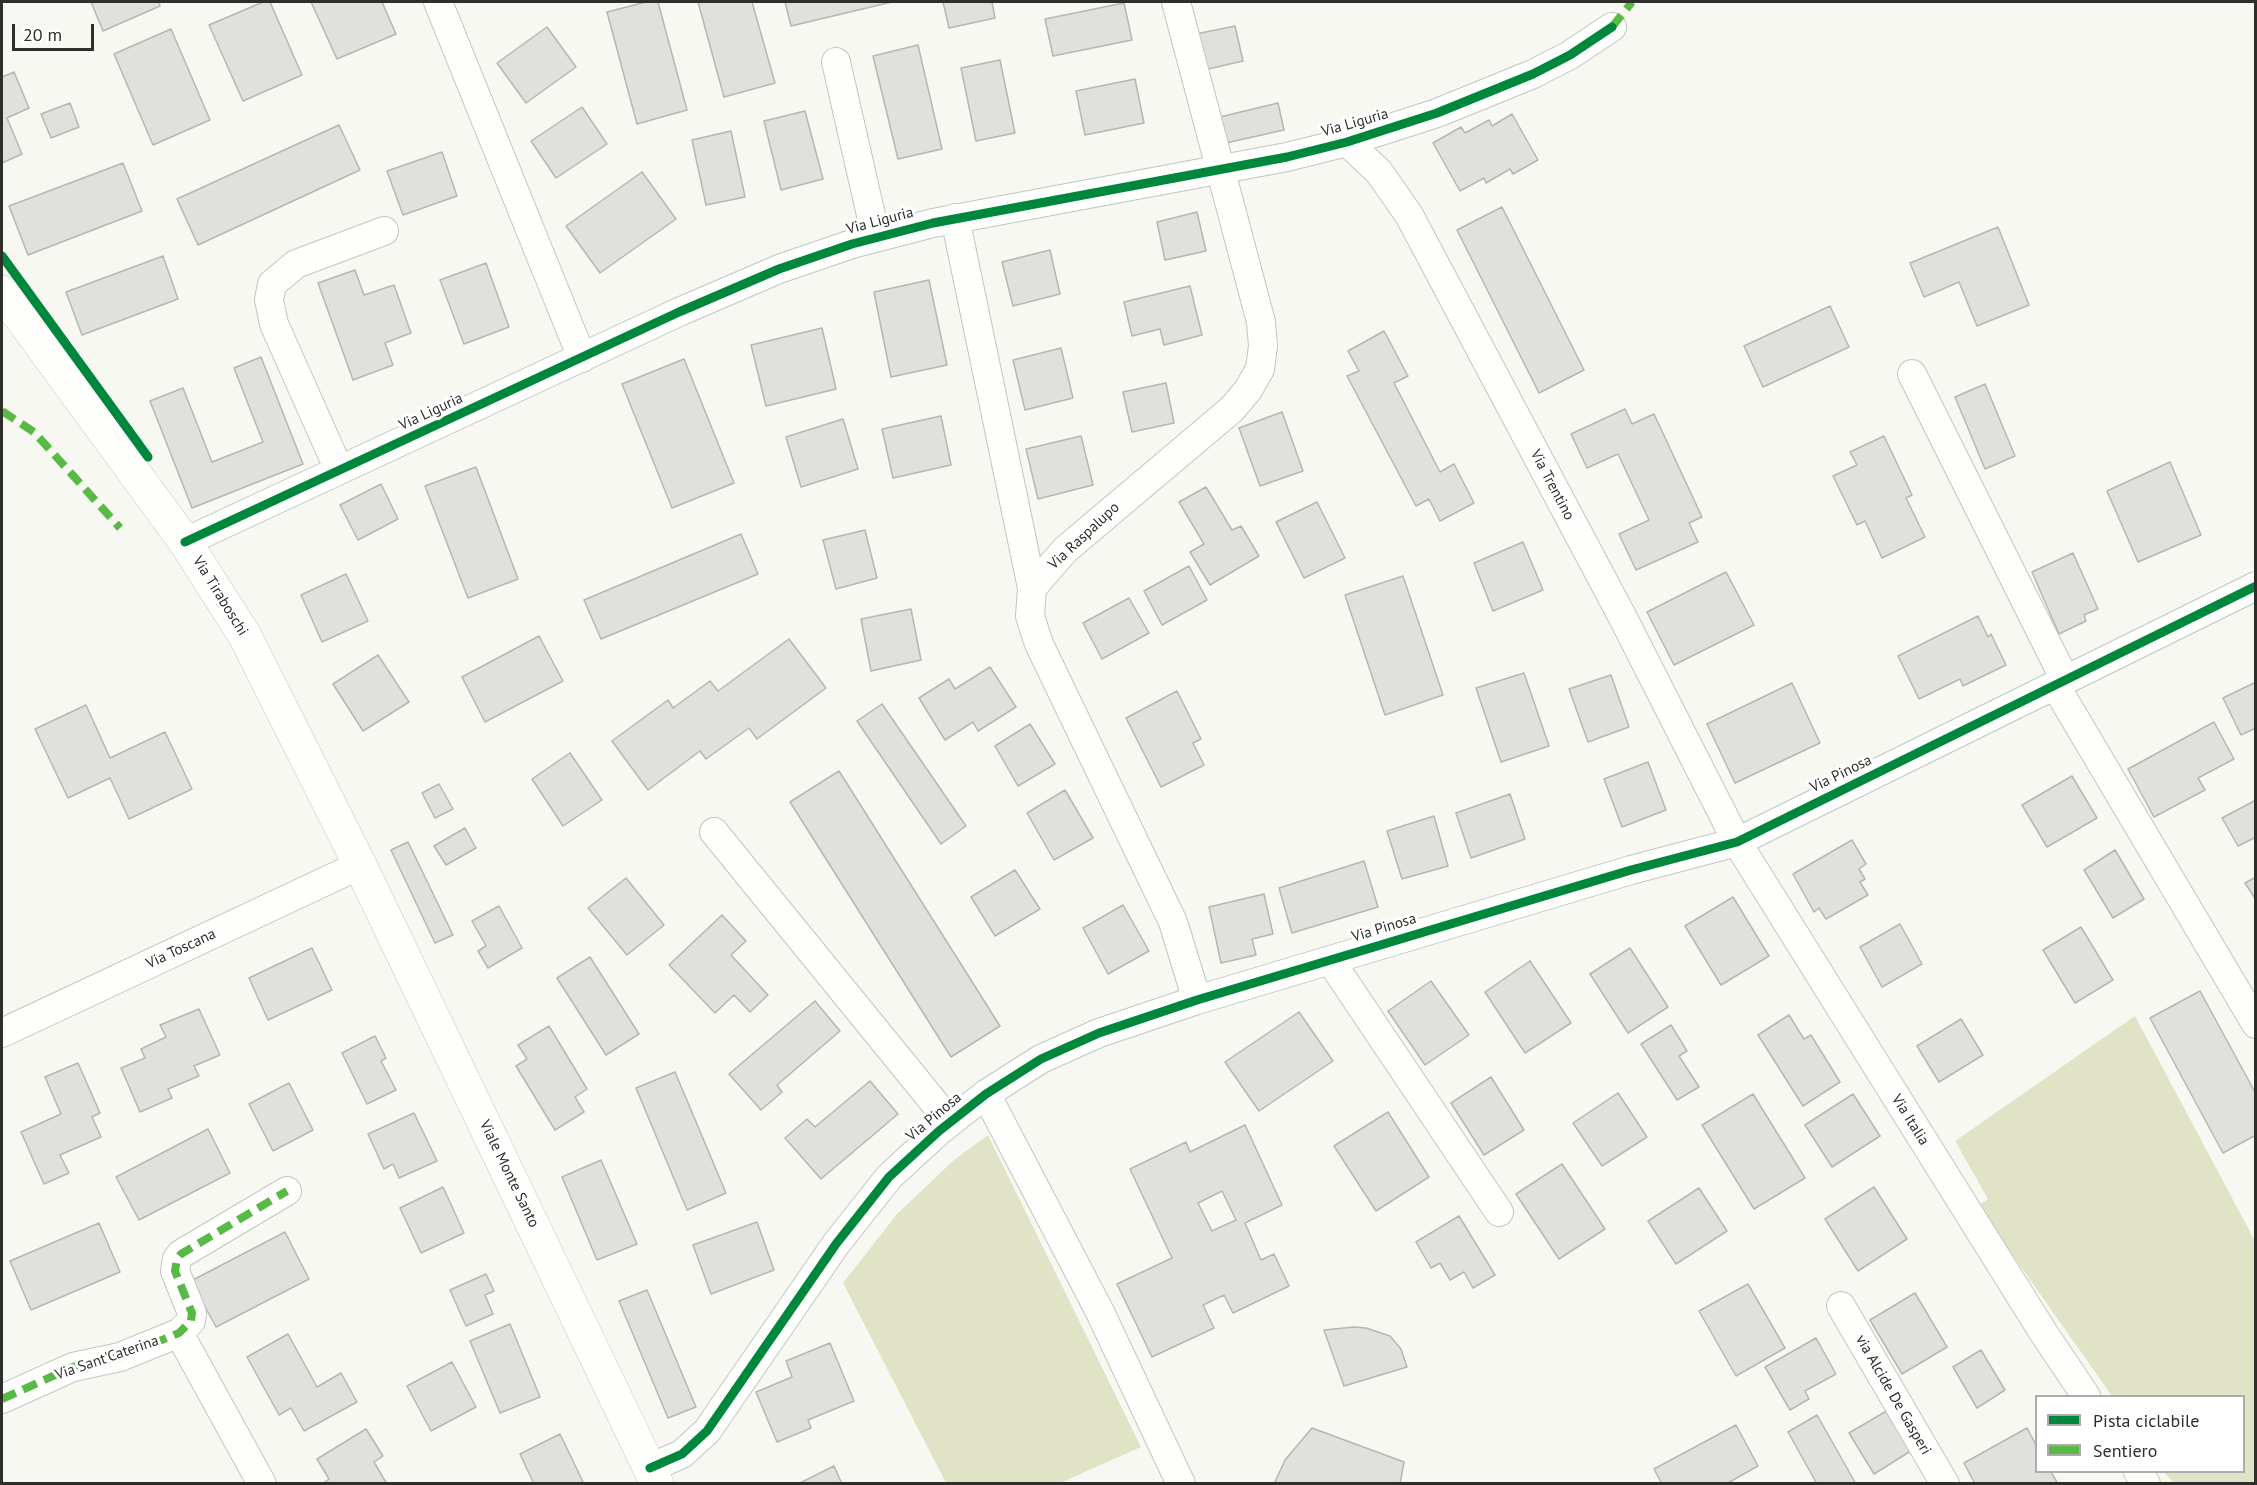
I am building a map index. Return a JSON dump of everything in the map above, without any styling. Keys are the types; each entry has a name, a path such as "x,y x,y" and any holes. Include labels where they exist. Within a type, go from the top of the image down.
{"street":[{"path":"438,2 582,358"},
{"name":"Via Raspalupo","path":"1032,588 1074,542 1232,409 1257,375 1263,353 1261,322 1176,2"},
{"name":"Via Liguria","path":"185,542 760,277 876,237 955,218 1220,170 1347,142 1437,112 1539,71 1582,48 1612,27"},
{"path":"836,62 876,237"},
{"name":"Via Trentino","path":"1347,142 1379,172 1406,210 1617,608 1737,842"},
{"path":"955,218 1032,588 1030,616 1035,636 1162,899 1186,960 1197,1000"},
{"path":"339,470 274,324 269,300 272,284 296,264 384,231"},
{"name":"Via Tiraboschi","path":"2,292 185,542 245,636 360,865"},
{"path":"1912,374 2060,682 2256,1024"},
{"name":"Via Pinosa","path":"654,1476 699,1440 848,1226 889,1177 950,1122 986,1094 1033,1064 1083,1039 1197,1000 1631,870 1737,842 2256,586"},
{"path":"714,832 950,1122"},
{"name":"Via Italia","path":"1737,842 2043,1332 2085,1395"},
{"name":"Via Toscana","path":"2,1033 360,865"},
{"name":"Viale Monte Santo","path":"360,865 654,1476"},
{"path":"1330,960 1499,1212"},
{"path":"986,1094 1100,1312 1181,1484"},
{"path":"262,1484 179,1333 191,1321 192,1312 176,1276 176,1265 181,1254 287,1191"},
{"name":"via Alcide De Gasperi","path":"1841,1306 1945,1484"},
{"name":"Via Sant'Caterina","path":"2,1398 73,1367 120,1357 179,1333"}],"green space":[{"path":"2135,1016 2255,1241 2255,1483 2173,1483 2165,1473 2245,1473 2245,1395 2111,1395 1978,1206 1988,1199 1955,1141"},
{"path":"988,1135 1141,1447 1060,1483 946,1483 843,1283 897,1214 954,1160"}],"building":[{"path":"91,2 159,2 160,6 103,31"},
{"path":"263,2 270,2 302,75 243,101 209,25"},
{"path":"311,2 382,2 396,34 337,59"},
{"path":"646,2 658,2 687,110 637,124 607,12"},
{"path":"698,2 752,2 775,83 724,97"},
{"path":"785,2 892,2 791,26"},
{"path":"943,2 992,2 995,18 949,28"},
{"path":"1124,3 1132,40 1053,56 1045,19"},
{"path":"1235,26 1243,61 1204,70 1196,34"},
{"path":"547,27 576,67 526,103 497,63"},
{"path":"171,29 210,120 153,145 114,54"},
{"path":"918,45 942,149 898,159 873,56"},
{"path":"1000,60 1015,133 976,141 961,68"},
{"path":"14,72 29,108 7,118 22,154 2,163 2,77"},
{"path":"1135,79 1144,123 1085,135 1076,91"},
{"path":"70,103 79,127 51,138 41,114"},
{"path":"1278,103 1284,130 1226,143 1220,117"},
{"path":"582,107 607,144 556,178 531,141"},
{"path":"805,111 823,179 781,190 764,121"},
{"path":"1512,114 1538,160 1513,174 1510,169 1486,183 1484,178 1460,191 1433,143 1461,127 1465,133 1489,120 1492,126"},
{"path":"339,125 360,170 198,245 177,199"},
{"path":"731,131 745,197 706,205 692,140"},
{"path":"442,152 457,196 403,215 387,171"},
{"path":"123,163 142,211 28,255 9,206"},
{"path":"642,172 676,219 600,273 566,226"},
{"path":"1502,207 1584,370 1539,393 1457,230"},
{"path":"1197,212 1206,251 1165,260 1157,222"},
{"path":"1998,227 2029,305 1977,326 1959,282 1924,297 1910,263"},
{"path":"1050,250 1060,294 1013,306 1002,262"},
{"path":"163,256 178,299 82,335 66,292"},
{"path":"486,263 509,327 464,344 440,280"},
{"path":"355,270 364,295 394,285 411,333 385,343 393,365 353,380 318,283"},
{"path":"929,280 947,365 891,377 874,292"},
{"path":"1190,286 1202,335 1164,345 1160,329 1132,336 1124,302"},
{"path":"1830,306 1849,347 1763,387 1744,346"},
{"path":"822,328 836,389 766,406 751,345"},
{"path":"1384,331 1408,376 1394,383 1440,472 1454,464 1474,503 1440,521 1429,499 1416,506 1347,376 1359,371 1348,351"},
{"path":"1061,348 1073,398 1025,410 1013,360"},
{"path":"261,357 303,464 192,508 150,401 183,388 212,462 263,442 234,368"},
{"path":"684,359 734,483 672,508 622,384"},
{"path":"1166,383 1174,423 1132,432 1123,392"},
{"path":"1985,384 2015,456 1985,469 1955,397"},
{"path":"1625,409 1632,424 1654,414 1702,517 1689,523 1698,542 1636,570 1619,534 1649,520 1618,454 1587,468 1571,434"},
{"path":"1282,412 1303,471 1260,486 1239,428"},
{"path":"941,416 951,465 893,478 882,429"},
{"path":"843,419 858,469 801,487 786,437"},
{"path":"1081,436 1093,485 1038,499 1026,449"},
{"path":"1884,436 1912,495 1906,498 1925,537 1882,558 1865,521 1857,525 1833,476 1857,465 1850,452"},
{"path":"2170,462 2201,535 2138,562 2107,491"},
{"path":"476,467 518,579 468,598 425,486"},
{"path":"381,484 398,519 358,540 340,505"},
{"path":"1206,487 1232,530 1241,526 1259,556 1210,585 1190,552 1204,544 1179,502"},
{"path":"1317,502 1345,558 1304,578 1276,522"},
{"path":"865,530 877,578 836,589 823,540"},
{"path":"741,534 758,574 601,639 584,600"},
{"path":"1523,542 1543,590 1493,611 1474,563"},
{"path":"2073,553 2098,609 2084,615 2086,621 2059,634 2032,572"},
{"path":"1189,566 1207,600 1162,625 1144,591"},
{"path":"1726,572 1754,625 1674,665 1647,612"},
{"path":"346,574 368,621 322,642 301,595"},
{"path":"1403,576 1443,695 1385,715 1345,595"},
{"path":"1129,598 1149,633 1102,659 1083,623"},
{"path":"911,609 921,660 871,671 861,619"},
{"path":"1978,616 1988,637 1991,634 2006,665 1963,686 1960,679 1919,699 1898,656"},
{"path":"539,636 563,681 485,722 462,677"},
{"path":"789,639 826,688 757,739 749,728 706,759 700,751 648,790 612,741 668,700 673,708 710,681 718,691"},
{"path":"378,655 409,702 363,731 333,684"},
{"path":"990,667 1016,707 978,731 973,722 945,740 919,698 949,679 955,689"},
{"path":"1524,673 1549,746 1501,762 1476,688"},
{"path":"1611,675 1629,727 1588,742 1569,689"},
{"path":"2256,682 2256,728 2241,735 2223,698"},
{"path":"1792,683 1820,743 1735,783 1707,724"},
{"path":"1177,691 1201,739 1193,743 1204,765 1161,787 1126,718"},
{"path":"882,704 966,826 941,844 857,721"},
{"path":"86,705 110,758 165,732 192,789 129,819 110,778 68,798 35,729"},
{"path":"2214,722 2234,759 2198,778 2205,790 2154,817 2128,769"},
{"path":"1030,724 1055,764 1018,786 995,746"},
{"path":"570,753 602,800 563,826 532,779"},
{"path":"1648,762 1666,810 1622,827 1604,779"},
{"path":"839,771 1000,1026 951,1057 790,802"},
{"path":"2072,776 2097,818 2047,847 2022,805"},
{"path":"439,784 453,809 435,818 422,793"},
{"path":"1065,790 1093,838 1054,860 1027,813"},
{"path":"1510,794 1525,839 1471,858 1456,813"},
{"path":"2256,800 2256,837 2238,846 2222,818"},
{"path":"1434,816 1448,866 1402,879 1387,831"},
{"path":"465,828 476,848 446,865 434,846"},
{"path":"1852,840 1866,864 1859,869 1865,879 1860,882 1868,895 1826,919 1819,908 1814,912 1793,874"},
{"path":"408,842 453,935 435,943 391,850"},
{"path":"2115,850 2144,899 2113,918 2084,870"},
{"path":"1364,861 1378,907 1292,933 1279,888"},
{"path":"1015,870 1040,909 995,936 971,897"},
{"path":"2256,877 2256,900 2245,883"},
{"path":"626,878 664,925 627,955 588,908"},
{"path":"1264,894 1273,934 1252,939 1256,955 1221,963 1209,907"},
{"path":"1733,897 1769,956 1721,985 1685,926"},
{"path":"1123,905 1149,951 1108,974 1083,928"},
{"path":"499,906 522,948 488,968 478,951 486,946 472,921"},
{"path":"722,915 746,941 731,955 768,995 750,1012 734,995 715,1013 669,965"},
{"path":"1900,924 1922,964 1882,987 1860,947"},
{"path":"2081,927 2113,980 2075,1003 2043,950"},
{"path":"312,948 332,990 268,1020 249,978"},
{"path":"1630,948 1668,1007 1628,1033 1590,974"},
{"path":"590,957 639,1034 606,1055 557,978"},
{"path":"1530,961 1571,1023 1525,1053 1485,992"},
{"path":"1431,981 1469,1035 1425,1065 1388,1011"},
{"path":"2200,991 2256,1094 2256,1135 2223,1153 2150,1018"},
{"path":"815,1001 840,1031 777,1085 782,1092 761,1110 729,1074"},
{"path":"199,1009 220,1055 194,1066 199,1076 168,1089 172,1098 140,1112 121,1068 145,1058 141,1049 166,1037 160,1025"},
{"path":"1299,1012 1333,1061 1259,1111 1225,1062"},
{"path":"1789,1015 1804,1039 1811,1035 1840,1082 1803,1106 1758,1035"},
{"path":"1961,1019 1983,1055 1939,1082 1917,1046"},
{"path":"1671,1025 1687,1051 1679,1056 1699,1087 1677,1100 1641,1044"},
{"path":"549,1026 587,1089 575,1097 584,1112 555,1130 516,1066 527,1059 518,1045"},
{"path":"375,1036 386,1058 381,1061 396,1090 367,1104 342,1053"},
{"path":"78,1063 100,1113 92,1117 101,1137 60,1155 69,1173 44,1184 21,1132 61,1114 45,1077"},
{"path":"675,1072 726,1193 687,1210 636,1088"},
{"path":"1491,1077 1524,1130 1484,1155 1451,1103"},
{"path":"870,1081 898,1114 821,1179 785,1138 807,1119 815,1127"},
{"path":"289,1083 313,1130 273,1151 249,1104"},
{"path":"1618,1093 1647,1137 1602,1166 1573,1123"},
{"path":"1753,1094 1805,1178 1754,1209 1702,1125"},
{"path":"1853,1094 1880,1136 1832,1167 1805,1125"},
{"path":"1388,1112 1429,1177 1376,1211 1334,1146"},
{"path":"414,1113 437,1161 399,1178 393,1164 384,1169 368,1134"},
{"path":"1245,1125 1282,1205 1245,1223 1261,1260 1274,1254 1289,1286 1233,1313 1224,1295 1203,1305 1214,1328 1152,1357 1117,1284 1172,1258 1130,1169 1186,1142 1190,1152","holes":["1222,1191 1236,1220 1212,1231 1198,1203"]},
{"path":"208,1129 230,1173 139,1220 116,1177"},
{"path":"601,1160 637,1244 597,1260 562,1177"},
{"path":"1562,1164 1605,1229 1559,1259 1516,1194"},
{"path":"443,1187 464,1233 421,1253 400,1208"},
{"path":"1874,1187 1907,1239 1858,1271 1825,1219"},
{"path":"1699,1188 1727,1231 1676,1264 1648,1221"},
{"path":"1459,1216 1495,1275 1473,1288 1464,1272 1450,1280 1440,1263 1431,1268 1416,1242"},
{"path":"757,1222 774,1270 711,1294 693,1245"},
{"path":"99,1223 120,1272 31,1310 10,1261"},
{"path":"285,1232 309,1279 216,1327 191,1281"},
{"path":"486,1274 494,1291 485,1295 493,1314 466,1326 450,1290"},
{"path":"1748,1284 1785,1348 1736,1376 1699,1311"},
{"path":"647,1290 696,1407 668,1418 619,1301"},
{"path":"1915,1293 1947,1347 1902,1374 1870,1320"},
{"path":"510,1324 540,1397 500,1413 470,1341"},
{"path":"1366,1328 1390,1336 1401,1349 1407,1367 1344,1386 1324,1330"},
{"path":"288,1334 317,1387 341,1373 357,1402 304,1431 291,1408 279,1415 247,1357"},
{"path":"1816,1338 1836,1374 1805,1391 1809,1399 1790,1410 1765,1367"},
{"path":"830,1343 854,1401 808,1420 811,1428 777,1442 756,1392 792,1377 786,1361"},
{"path":"1981,1350 2005,1390 1977,1408 1953,1367"},
{"path":"452,1362 476,1407 431,1431 407,1386"},
{"path":"1890,1409 1914,1449 1874,1474 1849,1433"},
{"path":"1817,1415 1856,1484 1817,1484 1788,1432"},
{"path":"1736,1425 1758,1466 1726,1484 1662,1484 1654,1469"},
{"path":"1312,1428 1404,1462 1400,1484 1274,1484 1285,1460"},
{"path":"2027,1428 2035,1443 2035,1473 2052,1473 2058,1484 1975,1484 1964,1463"},
{"path":"366,1429 383,1456 374,1462 387,1484 322,1484 329,1479 317,1459"},
{"path":"560,1434 584,1484 534,1484 520,1454"},
{"path":"834,1466 842,1484 798,1484"}],"marked path":[{"path":"1612,27 1632,2"},
{"path":"2,411 34,432 120,528"},
{"path":"2,1399 73,1367 120,1357 179,1333 191,1321 192,1313 175,1271 177,1259 181,1254 287,1191"}],"cycle path":[{"path":"185,542 679,312 779,269 852,244 933,223 1287,157 1347,142 1437,113 1533,74 1570,55 1612,27"},
{"path":"2,256 148,457"},
{"path":"650,1468 682,1454 707,1431 836,1244 889,1177 939,1131 986,1094 1041,1059 1099,1033 1197,1000 1631,870 1737,842 2256,586"}]}
